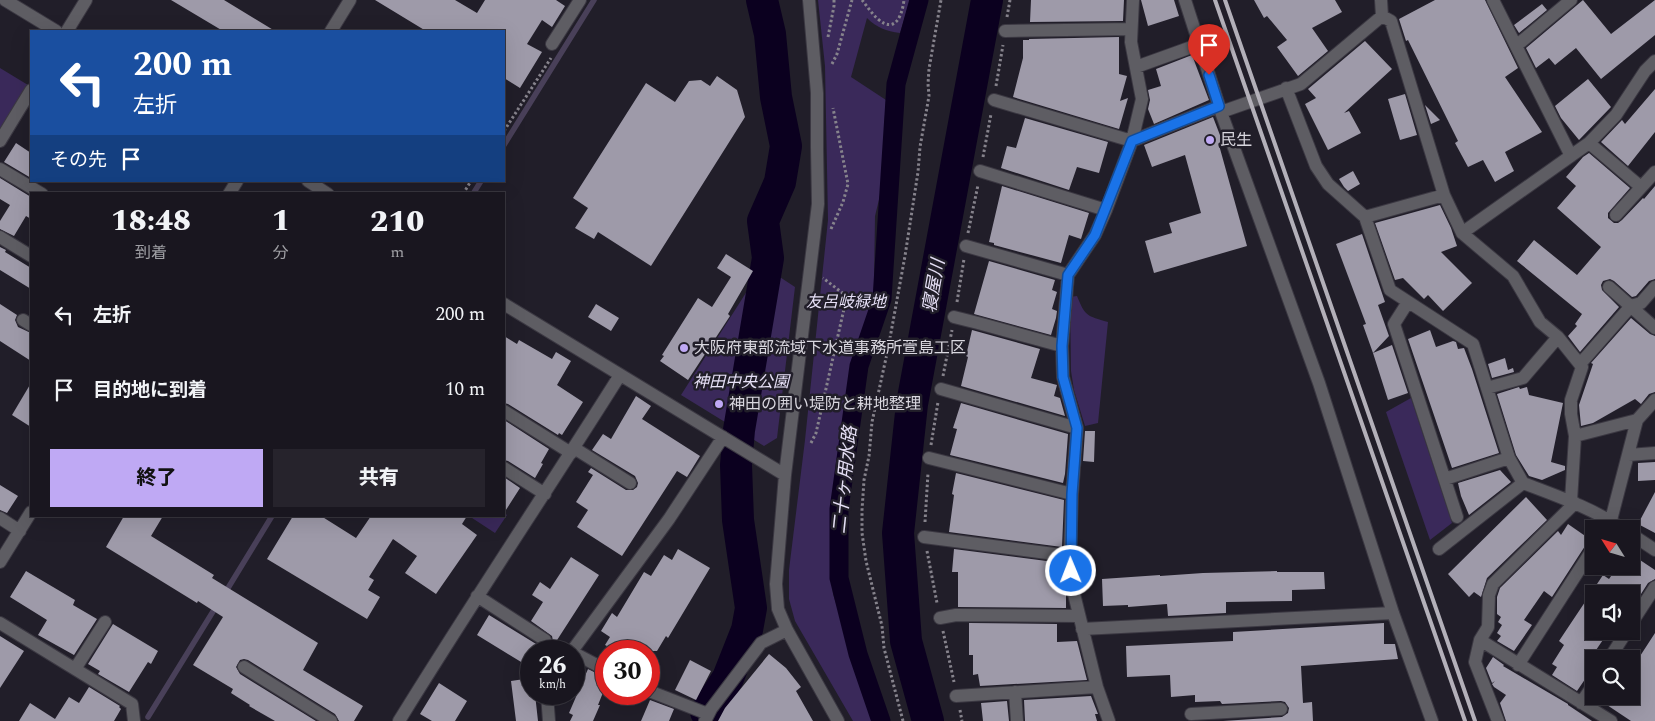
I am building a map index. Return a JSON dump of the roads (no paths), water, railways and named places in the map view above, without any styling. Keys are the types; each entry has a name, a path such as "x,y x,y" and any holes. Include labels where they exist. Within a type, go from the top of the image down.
{"street":[{"path":"5,0 54,30"},
{"path":"68,30 86,0"},
{"path":"332,30 350,0"},
{"path":"552,44 578,0"},
{"path":"809,0 817,93 818,204 785,475 776,584 778,609 787,630 838,721"},
{"path":"1109,721 1097,688 1072,586 1070,556 1077,428 1063,377 1062,346 1068,275 1095,235 1106,210 1132,141 1142,99 1131,42 1133,0"},
{"path":"1186,0 1220,109 1319,383 1393,613 1432,721"},
{"path":"1380,0 1382,16"},
{"path":"1493,0 1570,156"},
{"path":"1516,46 1571,0"},
{"path":"994,100 1132,141 1220,109 1301,84 1382,16"},
{"path":"1382,16 1391,21 1444,195 1462,233 1513,276 1540,322 1558,337 1582,367 1571,400 1571,414 1575,436 1573,502 1493,584 1488,595 1488,627 1480,640 1476,662 1498,721"},
{"path":"1005,31 1131,30"},
{"path":"1136,67 1200,44"},
{"path":"1462,233 1589,143 1616,115 1645,72 1655,61"},
{"path":"1286,88 1316,166 1328,184 1365,217 1390,290 1473,344 1509,458 1522,483 1573,502 1600,520"},
{"path":"0,141 30,92"},
{"path":"1589,143 1641,187"},
{"path":"0,170 38,192"},
{"path":"980,171 1106,210"},
{"path":"1616,215 1655,172"},
{"path":"310,182 325,192"},
{"path":"1365,217 1444,195"},
{"path":"0,237 30,255"},
{"path":"966,246 1068,275"},
{"path":"1609,287 1655,328"},
{"path":"1580,364 1631,306 1642,303 1655,287"},
{"path":"1408,302 1394,324 1457,517"},
{"path":"505,305 785,475"},
{"path":"954,318 1062,346"},
{"path":"1487,388 1523,378 1558,337"},
{"path":"399,721 477,596 546,494 620,375"},
{"path":"941,389 1077,428"},
{"path":"1609,520 1637,420 1655,400"},
{"path":"505,412 630,483"},
{"path":"1575,436 1637,420"},
{"path":"582,640 669,519 723,437"},
{"path":"1628,455 1655,453"},
{"path":"929,458 1072,494"},
{"path":"1444,480 1509,458"},
{"path":"505,469 546,494"},
{"path":"1439,550 1522,483"},
{"path":"0,562 30,514"},
{"path":"0,518 20,530"},
{"path":"924,537 1070,556"},
{"path":"1640,540 1655,550"},
{"path":"1518,665 1585,561"},
{"path":"1640,610 1655,587"},
{"path":"477,596 545,640"},
{"path":"1082,629 1393,613"},
{"path":"940,618 956,615 1078,616"},
{"path":"75,669 104,622"},
{"path":"0,623 132,704 133,720"},
{"path":"660,696 707,718 761,643 787,630"},
{"path":"1480,640 1611,721"},
{"path":"244,668 331,721"},
{"path":"956,696 1097,688"},
{"path":"1015,692 1017,721"},
{"path":"1582,703 1585,698"},
{"path":"548,705 549,721"},
{"path":"1192,714 1277,713"}],"waterway":[{"path":"505,143 594,0"},
{"path":"706,712 728,678 747,630 751,608 738,520 736,465 739,430 768,258 763,221 780,182 786,146 776,97 770,34 762,0"},
{"name":"二十ヶ用水路","path":"881,721 858,654 839,578 839,509 859,366 882,299 896,84 919,0"},
{"name":"寝屋川","path":"928,721 906,641 898,533 912,404 987,0"},
{"path":"474,192 480,182"},
{"path":"225,593 271,517"},
{"path":"148,717 217,605"}],"railway":[{"path":"1215,0 1465,721"},
{"path":"1225,0 1475,721"}],"place":[{"name":"民生","path":"1210,140"},
{"name":"大阪府東部流域下水道事務所萱島工区","path":"684,348"},
{"name":"神田の囲い堤防と耕地整理","path":"719,404"}],"park label":[{"name":"友呂岐緑地","path":"846,302"},
{"name":"神田中央公園","path":"741,382"}]}
